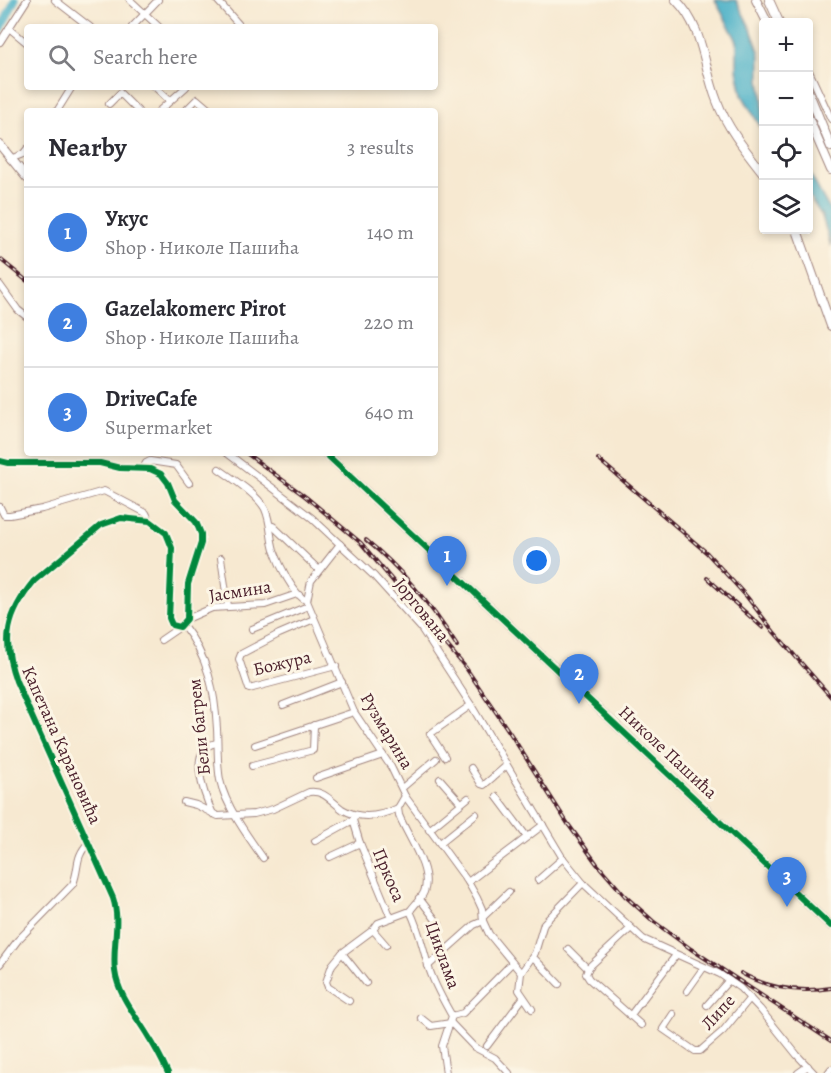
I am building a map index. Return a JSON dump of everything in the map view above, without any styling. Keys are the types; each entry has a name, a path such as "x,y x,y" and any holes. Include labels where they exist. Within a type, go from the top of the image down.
{"highway":[{"path":"756,0 765,18"},
{"path":"769,0 777,18"},
{"path":"813,103 831,147"},
{"path":"812,126 831,170"}],"main road":[{"path":"676,0 698,32 714,94 724,117 759,167"},
{"path":"0,145 24,175"},
{"path":"798,234 831,326"},
{"name":"Николе Пашића","path":"328,456 831,926"}],"street":[{"path":"0,42 27,0"},
{"path":"55,0 86,24"},
{"path":"130,0 156,24"},
{"path":"135,24 158,0"},
{"path":"217,0 238,24"},
{"path":"9,28 24,40"},
{"path":"809,72 831,118"},
{"path":"59,108 70,90"},
{"path":"158,90 170,101"},
{"path":"162,108 183,90"},
{"path":"109,104 120,93 135,108"},
{"path":"188,108 197,99 208,108"},
{"path":"10,159 24,154"},
{"path":"0,287 24,315"},
{"name":"Јоргована","path":"231,456 312,518 390,591 421,628 471,705 563,858 583,883 643,939 729,980 750,998 814,1073"},
{"path":"0,461 8,463 100,463 120,468 143,468 155,471 165,478 176,500 196,522 201,534 201,543 188,584 184,624 172,625 169,618 172,557 170,540 150,521 146,513 122,502 110,492 104,491 42,509 4,515"},
{"path":"143,468 150,461 176,465 189,483"},
{"path":"219,469 261,504 270,525 279,562 297,594 308,604"},
{"path":"0,507 4,515"},
{"path":"0,522 4,515"},
{"name":"Капетана Карановића","path":"150,521 131,518 113,520 91,532 34,580 22,598 7,637 8,654 16,681 117,909 115,970 118,982 124,998 168,1073"},
{"path":"270,525 295,545 319,570"},
{"path":"308,604 310,586 319,570 340,544"},
{"path":"221,558 228,606"},
{"name":"Јасмина","path":"161,640 209,609 265,605 297,594"},
{"path":"252,629 308,604"},
{"name":"Рузмарина","path":"308,604 354,712 402,788 436,759"},
{"name":"Божура","path":"314,619 242,653 239,657 249,689 336,666"},
{"name":"Бели багрем","path":"184,624 196,642 208,671 216,710 216,743 220,782 236,815 262,858"},
{"path":"0,634 7,637"},
{"name":"Рузмарина","path":"283,705 342,682"},
{"path":"445,757 430,734 471,705"},
{"path":"255,745 354,712"},
{"path":"252,766 313,750 314,725"},
{"path":"213,814 199,775 200,760 207,747 216,743"},
{"path":"316,778 383,755"},
{"path":"471,768 484,785 506,766"},
{"path":"440,779 461,803"},
{"path":"315,841 354,818 372,816 398,808 405,796 402,788"},
{"path":"184,802 196,805 213,814 226,816 262,813 314,791 324,794 354,818"},
{"name":"Рузмарина","path":"405,796 468,882 477,897 489,934 521,973"},
{"path":"497,797 527,837"},
{"path":"429,830 468,798"},
{"name":"Циклама","path":"398,808 425,877 424,891 410,911 439,993 451,1019 474,1047 495,1058 509,1073"},
{"path":"440,843 476,814"},
{"name":"Пркоса","path":"354,818 360,843 391,918"},
{"path":"468,882 543,825"},
{"name":"Капетана Карановића","path":"0,964 18,940 73,884 77,874 78,856 89,842"},
{"name":"Пркоса","path":"330,857 360,843"},
{"path":"537,880 563,858"},
{"path":"532,1009 519,990 518,983 521,973 533,957 544,923 583,883"},
{"path":"428,966 483,919 509,892"},
{"name":"Циклама","path":"420,898 439,924"},
{"path":"349,1001 328,987 326,982 332,965 342,953 373,930 378,923 410,911"},
{"path":"631,928 588,969 586,974 641,1025"},
{"path":"373,930 386,945"},
{"path":"568,948 588,969"},
{"path":"342,953 366,982"},
{"path":"630,1016 676,955"},
{"path":"533,957 559,984"},
{"path":"421,1018 429,1026 463,1013 512,963"},
{"path":"687,991 704,967"},
{"path":"706,1005 729,980"},
{"path":"487,1046 523,998"},
{"name":"Липе","path":"673,1014 663,1029 695,1051 700,1051 723,1031 750,998"},
{"path":"446,1073 442,1046 451,1019"},
{"path":"798,1073 808,1066"},
{"path":"828,1073 831,1069"}],"water":[{"path":"715,0 736,0 751,29 759,51 759,124 742,95 737,69 737,41"},
{"path":"813,179 831,212 831,246 822,216 813,202"}],"waterway":[{"path":"0,31 15,0"}],"railway":[{"path":"0,259 24,279"},
{"path":"250,456 306,497 361,543 466,668 568,824 597,864 625,896 653,921 691,949 831,1041"},
{"path":"598,459 707,553 831,697"},
{"path":"366,540 416,589 457,646"},
{"path":"707,578 763,628"},
{"path":"741,973 762,983 795,990 831,988"}],"cycle path":[{"path":"328,456 831,926"},
{"path":"0,461 8,463 100,463 120,468 150,469 161,474 168,483 175,500 196,522 201,534 201,543 188,584 187,619 180,627 172,625 169,618 172,548 166,533 150,521 121,518 101,525 34,581 12,616 8,640 11,666 16,681 113,898 116,916 115,971 117,980 128,1005 168,1073"}],"place":[{"name":"Укус","path":"447,586"},
{"name":"Gazelakomerc Pirot","path":"579,704"},
{"name":"DriveCafe","path":"787,907"}]}
